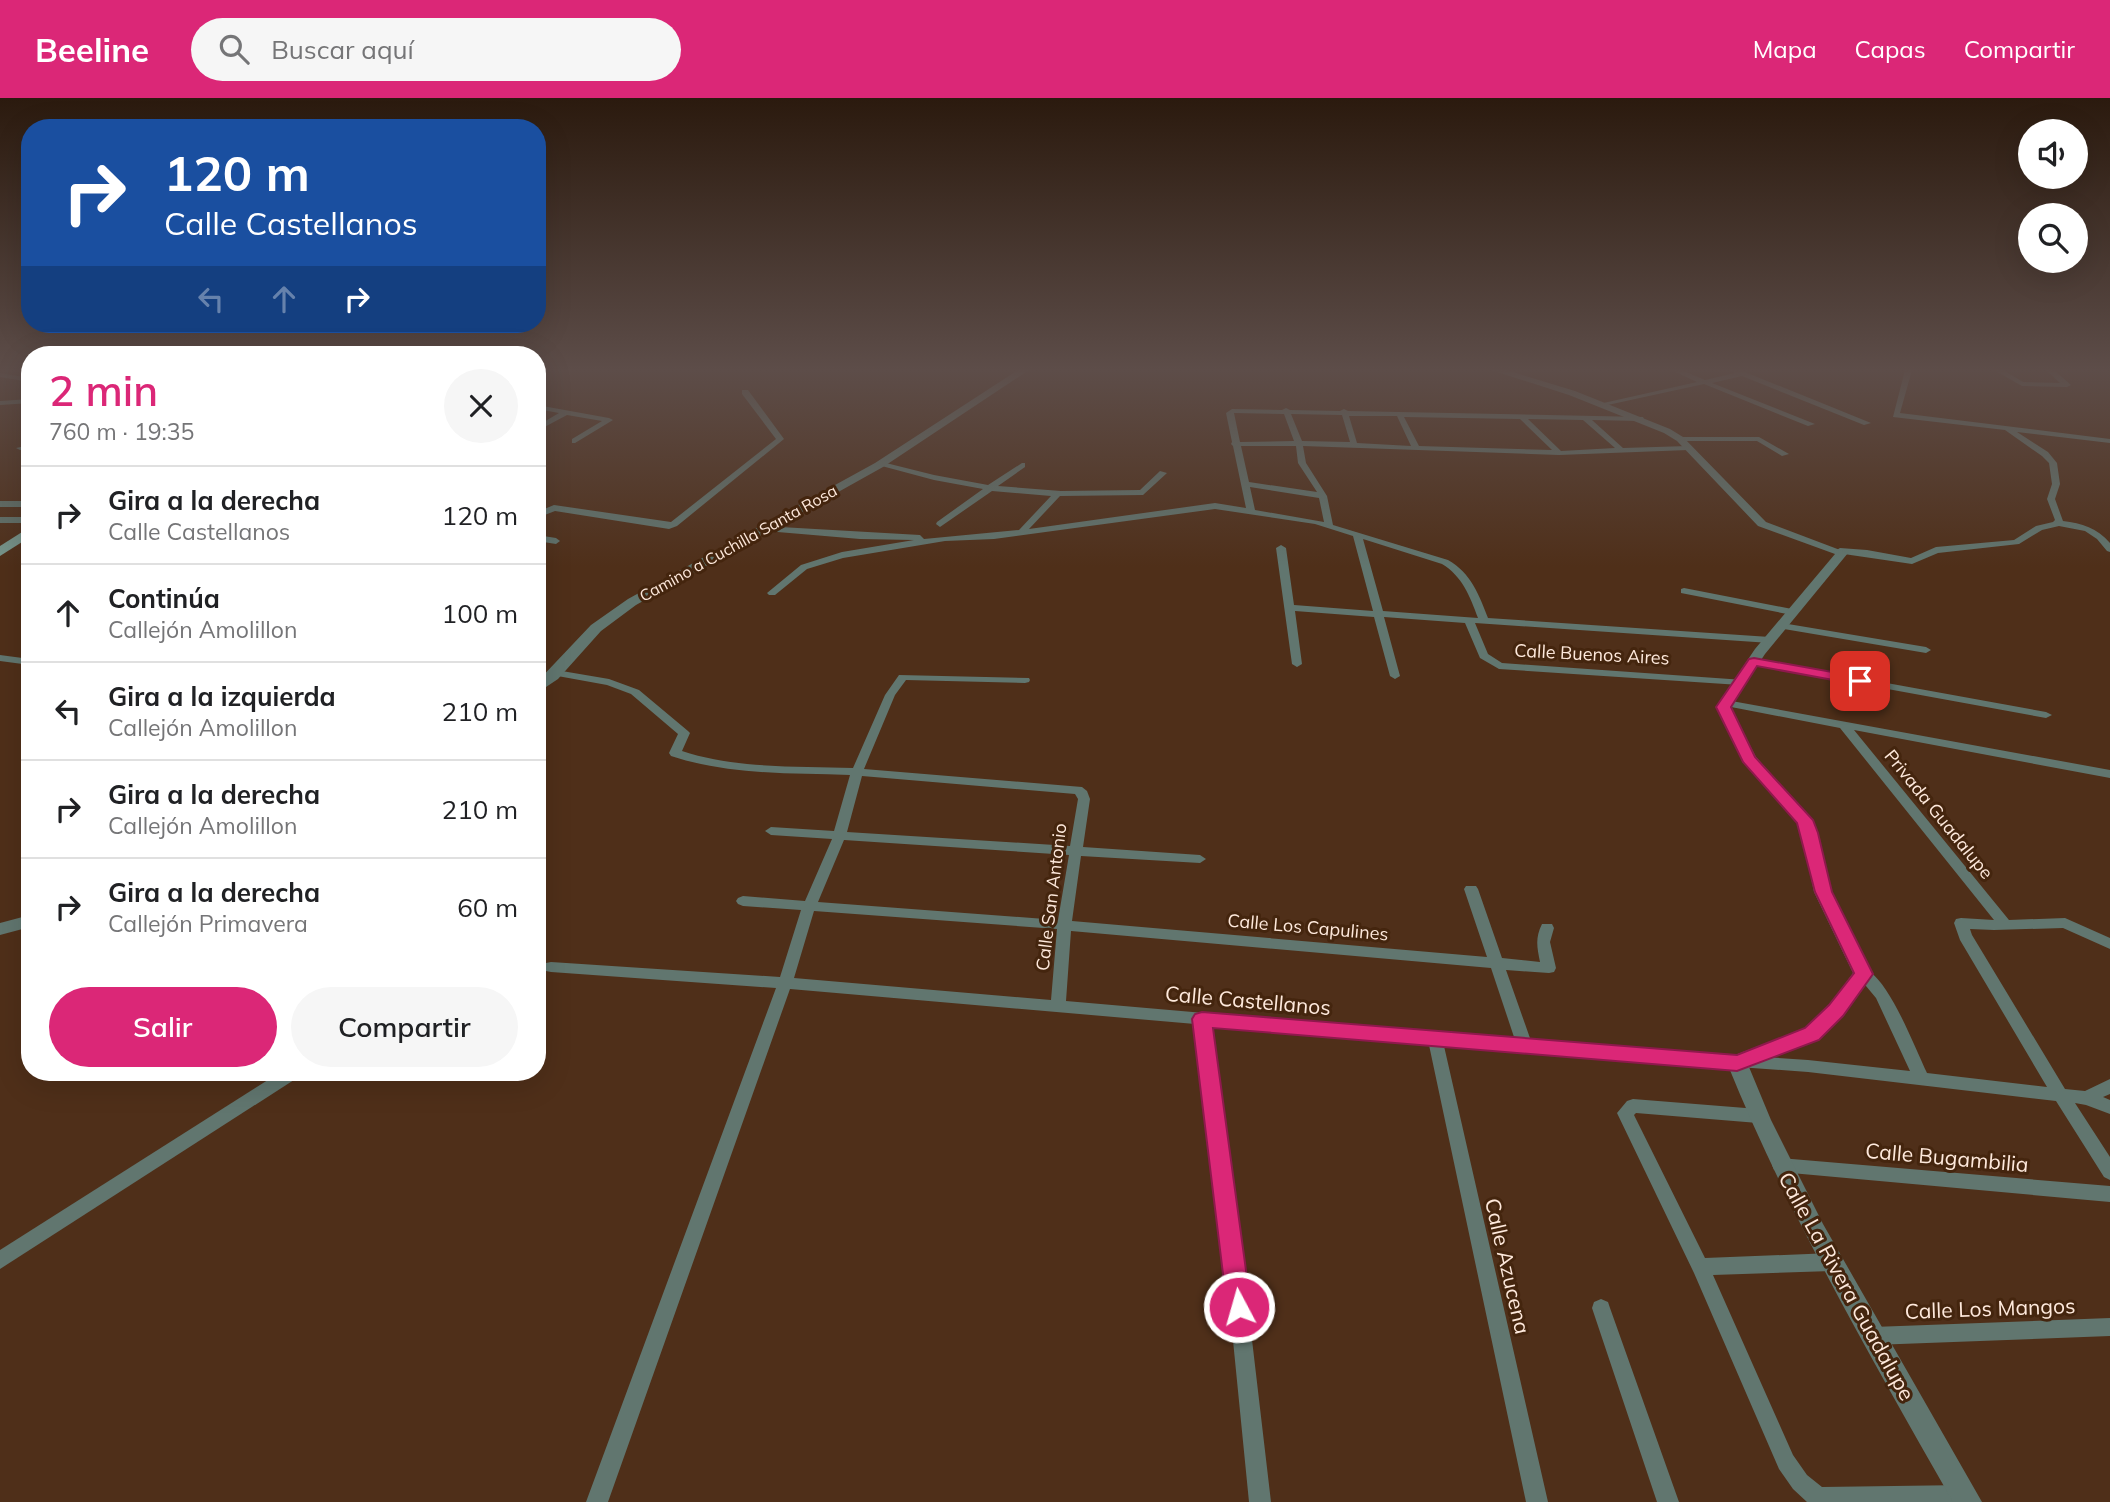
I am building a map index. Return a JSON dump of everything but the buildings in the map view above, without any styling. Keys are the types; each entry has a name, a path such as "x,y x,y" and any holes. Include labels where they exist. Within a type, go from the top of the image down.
{"main road":[{"path":"0,552 21,537"},
{"path":"0,562 21,547"}],"street":[{"path":"575,441 584,436"},
{"path":"546,511 554,508 669,526 780,439 777,436"},
{"name":"Camino a Cuchilla Santa Rosa","path":"546,681 596,628 632,602 881,463 924,436"},
{"path":"1234,436 1251,510"},
{"path":"1296,436 1302,463 1323,496 1329,525"},
{"path":"1351,436 1354,444"},
{"path":"1411,436 1416,449"},
{"path":"1541,436 1559,453"},
{"path":"1604,436 1622,452"},
{"path":"1670,436 1685,444 1762,524 1840,551 1867,552 1912,561 1936,550 2016,542 2039,528 2059,523 2094,531 2104,538 2110,549"},
{"path":"2017,436 2045,454 2053,463 2056,484 2051,499 2059,523"},
{"path":"2066,436 2110,441"},
{"path":"1235,444 1354,444 1416,449 1559,453 1622,452 1759,439 1785,454"},
{"path":"881,463 934,480 989,490 1058,494 1138,493 1147,490 1163,473"},
{"path":"940,524 1022,465"},
{"path":"1246,484 1323,496"},
{"path":"1023,530 1058,494"},
{"path":"0,504 21,504"},
{"path":"766,528 860,536 945,538 994,536 1197,507 1251,510 1329,525 1454,567 1460,572 1475,598 1483,620"},
{"path":"0,520 21,520"},
{"path":"1357,534 1395,676"},
{"path":"772,593 804,567 821,560 945,538"},
{"path":"546,539 556,541"},
{"path":"1281,548 1297,664"},
{"path":"1840,551 1842,553 1770,640 1723,707 1749,759 1804,820 1810,833 1824,892 1863,974 1882,995 1922,1079"},
{"path":"1684,591 1792,612"},
{"name":"Calle Buenos Aires","path":"1289,608 1770,640"},
{"name":"Calle Buenos Aires","path":"1468,620 1484,656 1499,666 1740,682"},
{"path":"1782,626 1926,650"},
{"path":"0,658 21,661"},
{"path":"1754,662 2046,715"},
{"path":"556,673 609,682 635,692 684,733 675,753 687,758 755,767 857,772"},
{"path":"597,1502 785,983 809,906 839,837 857,772 890,695 903,677 1025,680"},
{"path":"1726,703 2110,774"},
{"name":"Privada Guadalupe","path":"1845,726 2005,924"},
{"name":"Calle San Antonio","path":"857,772 1078,790 1083,794 1077,851 1064,925 1058,1006"},
{"path":"771,831 1200,859"},
{"path":"1471,888 1525,1047"},
{"name":"Calle Los Capulines","path":"743,901 1064,925 1549,968 1543,942 1547,928"},
{"path":"0,929 21,923"},
{"path":"2110,944 2065,923 1961,923 1965,936 2110,1172"},
{"name":"Calle Castellanos","path":"551,967 785,983 1525,1047 1808,1066 2060,1094 2087,1098 2110,1107"},
{"path":"1737,1063 1812,1034 1836,1011 1863,974"},
{"path":"1202,1019 1236,1280 1260,1502"},
{"name":"Calle Azucena","path":"1435,1039 1537,1502"},
{"name":"Calle La Rivera Guadalupe","path":"1737,1063 1780,1165 1872,1336 1967,1499"},
{"path":"0,1260 279,1081"},
{"path":"2087,1098 2110,1086"},
{"path":"1758,1116 1653,1106 1633,1106 1625,1113 1700,1267 1786,1462 1800,1482 1818,1499 1967,1499"},
{"name":"Calle Bugambilia","path":"1780,1165 2110,1194"},
{"path":"1700,1267 1832,1262"},
{"path":"1601,1308 1668,1502"},
{"name":"Calle Los Mangos","path":"1872,1336 2110,1326"}],"route":[{"path":"1239,1307 1202,1019 1737,1063 1812,1034 1836,1011 1863,974 1824,892 1810,833 1804,820 1749,759 1723,707 1754,662 1860,681"}]}
